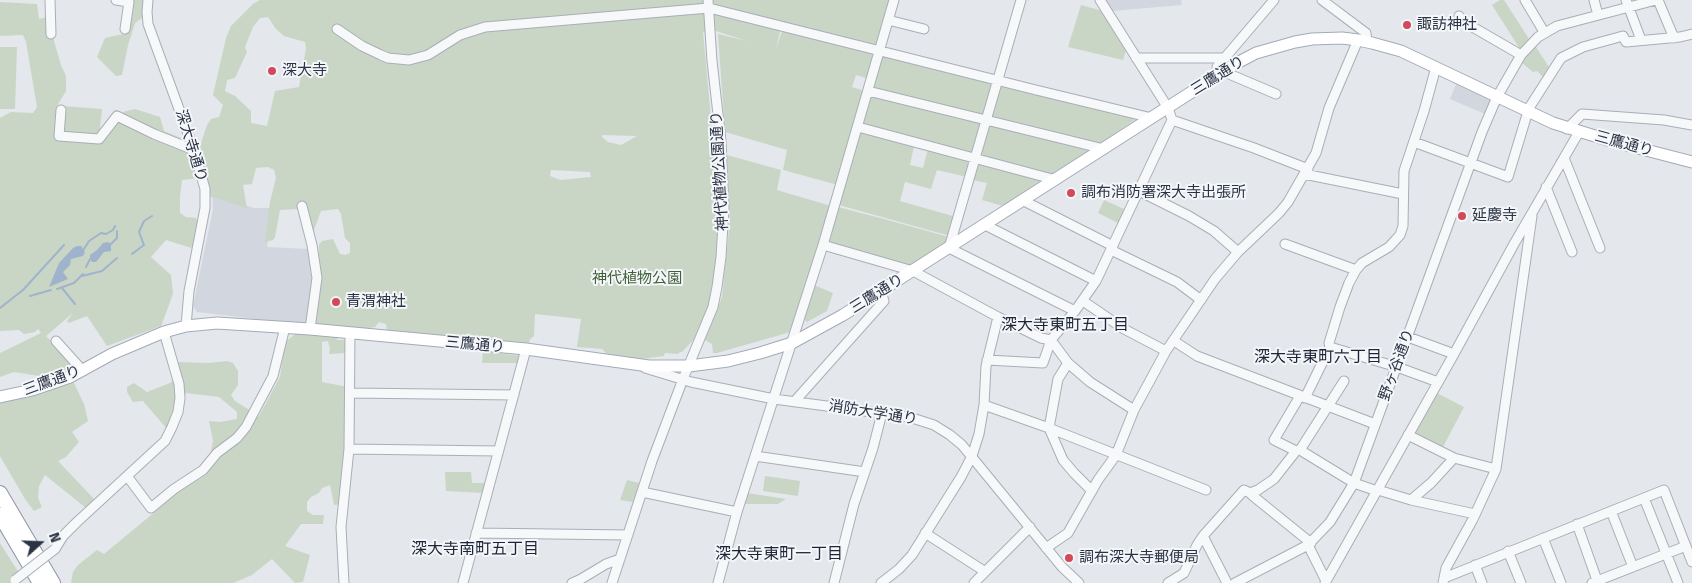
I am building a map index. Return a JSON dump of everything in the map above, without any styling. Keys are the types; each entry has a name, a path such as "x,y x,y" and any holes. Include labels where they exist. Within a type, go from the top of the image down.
{"highway":[{"path":"0,493 53,583"},
{"path":"0,515 40,583"}],"main road":[{"name":"三鷹通り","path":"0,397 43,387 83,371 112,354 164,332 186,326 224,323 526,349 630,364 668,367 689,366 743,358 792,343 820,328 913,272 1220,73 1256,53 1295,42 1326,38 1362,41 1401,51 1528,112 1567,128 1692,162"}],"street":[{"path":"50,0 51,34"},
{"path":"116,0 130,2 125,29"},
{"name":"深大寺通り","path":"148,0 148,24 194,150 203,181 206,200 189,291 186,326"},
{"path":"718,583 737,512 823,245 894,0"},
{"path":"1021,0 949,248 1075,312"},
{"path":"988,360 1043,363 1052,340 1075,312 1096,281 1172,120 1168,108 1100,0"},
{"path":"1274,0 1217,67 1220,73 1276,94"},
{"path":"1046,548 1068,532 1116,455 1134,410 1166,351 1214,280 1238,252 1282,209 1316,153 1329,108 1342,76 1366,32 1322,0"},
{"path":"1525,0 1544,32 1557,26 1598,15 1627,4 1657,0 1674,38"},
{"path":"1594,0 1598,15"},
{"path":"337,29 362,46 381,55 388,58 409,60 428,55 460,35 485,27 708,4 880,50 1152,118"},
{"name":"神代植物公園通り","path":"612,583 642,492 683,379 713,307 721,257 724,208 722,156 708,4"},
{"path":"1627,4 1641,40"},
{"path":"1459,16 1464,22 1521,55"},
{"path":"888,20 924,29"},
{"name":"野ヶ谷通り","path":"1236,583 1295,554 1309,544 1330,522 1354,483 1471,162 1497,97 1521,55 1544,32"},
{"path":"1414,142 1508,176 1528,112 1561,58 1583,47 1623,36 1626,42 1674,38 1692,34"},
{"path":"1136,58 1225,58"},
{"path":"1436,67 1424,111 1406,160 1402,181 1402,226 1400,235 1389,247 1362,263 1356,270 1340,307 1329,343 1330,347 1302,397 1274,440 1298,450 1354,483 1411,500 1476,514"},
{"path":"868,91 1104,149"},
{"path":"60,110 59,136 99,139 117,116 154,134 194,150"},
{"path":"1567,128 1582,114 1692,125"},
{"path":"1172,120 1254,148 1306,171 1403,194"},
{"path":"858,127 1056,180"},
{"path":"1326,582 1546,187 1579,132"},
{"path":"1564,158 1600,248"},
{"path":"1546,187 1572,252"},
{"path":"1140,191 1214,231 1238,252"},
{"path":"1024,201 1177,282 1201,300"},
{"path":"302,206 312,245 317,278 310,329"},
{"path":"1444,581 1446,568 1476,514 1496,469 1533,211"},
{"path":"985,225 1096,281"},
{"path":"1285,244 1356,270"},
{"path":"823,245 913,272 998,317 1041,338 1052,340 1068,363 1090,382 1134,410"},
{"path":"794,402 884,301 881,291"},
{"path":"1082,301 1124,329 1166,351"},
{"path":"881,583 899,569 912,555 972,456 979,434 988,360 998,317"},
{"path":"127,476 151,508 174,489 203,470 217,453 237,438 246,427 273,376 284,327"},
{"path":"12,582 55,549 62,536 165,441 178,412 180,398 164,332"},
{"path":"344,583 341,527 349,448 351,393 350,333"},
{"path":"1408,337 1454,354"},
{"path":"56,341 83,371"},
{"path":"1174,341 1197,356 1375,424"},
{"path":"1330,347 1438,382"},
{"path":"463,583 526,349"},
{"path":"1068,363 1058,379 1049,428 1063,460 1092,491"},
{"name":"消防大学通り","path":"630,364 683,379 774,399 882,413 917,419 934,425 956,440 972,456 1062,567 1079,583"},
{"path":"1250,493 1258,490 1274,478 1298,450 1344,381"},
{"path":"351,393 514,396"},
{"path":"984,405 1049,428 1206,490"},
{"path":"834,583 854,504 882,413"},
{"path":"1408,435 1454,458 1496,469"},
{"path":"349,448 498,451"},
{"path":"755,456 865,472"},
{"path":"1411,500 1431,483 1454,458"},
{"path":"1168,583 1184,573 1203,536 1244,490 1250,493 1309,544 1326,582"},
{"path":"1444,581 1475,565 1664,490 1692,562"},
{"path":"642,492 737,512"},
{"path":"1644,498 1678,583"},
{"path":"1611,511 1633,567"},
{"path":"1577,524 1596,582 1686,546"},
{"path":"977,582 984,571 1030,527"},
{"path":"925,533 984,571"},
{"path":"476,534 628,535"},
{"path":"1203,536 1227,583"},
{"path":"1543,538 1561,583"},
{"path":"1508,552 1521,583"},
{"path":"572,583 606,564 620,559"},
{"path":"1475,565 1482,583"}],"shaded area":[{"path":"1105,0 1181,0 1182,5 1112,11"},
{"path":"1457,82 1492,97 1485,114 1450,99"},
{"path":"212,188 236,203 254,208 272,208 267,247 309,249 314,280 308,323 290,323 197,312 193,306 213,209"}],"green space":[{"path":"134,0 152,0 150,12 135,23 122,75 116,76 97,57 105,38 123,34"},
{"path":"260,0 889,0 877,46 782,23 776,49 782,31 872,53 875,59 869,79 856,75 852,87 865,91 838,185 783,170 787,150 725,132 718,34 747,41 716,31 703,32 715,162 716,203 720,205 719,249 709,309 699,334 682,352 678,354 665,353 664,356 641,359 610,357 602,349 577,347 581,319 535,314 534,336 530,339 529,344 404,334 387,330 386,324 379,322 375,327 353,331 338,330 337,340 347,340 345,353 329,354 328,341 322,342 322,382 348,387 341,504 334,505 330,485 322,488 319,493 311,497 307,502 307,511 313,515 324,515 323,524 301,524 285,546 310,555 303,582 295,583 272,559 252,575 233,583 71,583 73,572 78,565 97,550 104,554 156,511 169,496 192,480 200,479 207,470 213,441 209,421 220,422 237,419 237,412 219,397 186,393 167,429 143,401 133,402 127,392 127,387 134,383 147,392 170,383 178,376 176,362 210,363 227,361 233,363 238,371 238,385 231,395 235,401 259,416 280,377 285,342 306,326 318,289 319,245 322,241 333,239 340,254 345,255 350,253 350,243 345,238 341,214 338,209 321,211 314,230 303,230 298,209 280,210 275,237 273,240 265,242 270,202 276,178 274,170 268,167 256,168 252,184 243,185 247,208 209,196 204,167 198,172 199,178 182,180 180,197 180,213 186,217 196,218 199,226 195,249 166,240 151,257 171,275 173,294 161,326 107,346 87,316 69,323 67,321 73,313 46,336 78,369 52,378 14,372 0,377 0,353 41,333 38,329 35,332 24,334 19,330 0,331 0,118 11,112 33,113 37,107 26,42 23,35 0,36 0,2 37,4 39,19 52,16 54,41 66,76 66,91 57,106 57,138 102,140 123,112 135,109 160,117 164,131 200,146 207,125 211,119 219,117 223,105 213,95 226,38 231,26 253,4","holes":["268,17 276,29 284,36 305,42 306,48 299,87 275,91 267,126 251,123 251,111 235,96 225,91 227,80 235,78 247,52 245,47 253,27 260,18","602,135 637,136 621,145 608,142","551,170 590,172 591,177 561,180 550,176"]},
{"path":"1500,0 1504,0 1529,39 1520,49 1492,5"},
{"path":"1081,5 1103,11 1127,46 1123,60 1068,47"},
{"path":"1534,44 1549,67 1543,77 1537,71 1533,72 1521,62"},
{"path":"0,47 17,47 15,109 0,109"},
{"path":"883,55 991,81 993,84 984,114 982,116 875,90 874,87"},
{"path":"1000,86 1139,117 1101,143 991,117"},
{"path":"870,96 980,121 982,124 973,154 862,125"},
{"path":"62,106 102,109 99,136 62,134"},
{"path":"989,123 1092,151 1051,175 980,156"},
{"path":"861,132 914,146 910,165 923,168 928,149 969,160 971,163 967,177 937,170 931,189 905,182 900,201 956,217 950,236 839,205"},
{"name":"神代植物公園","path":"727,155 781,170 777,190 831,206 794,331 713,353 712,344 705,340 722,297 730,220"},
{"path":"979,163 1041,178 1041,181 1003,206 982,200 987,183 972,180"},
{"path":"1104,200 1126,210 1120,224 1098,213"},
{"path":"838,207 949,237 948,243 909,267 829,242"},
{"path":"814,285 833,293 827,311 807,322 802,318"},
{"path":"483,351 520,356 520,363 482,363"},
{"path":"73,381 84,404 88,421 72,432 79,442 66,457 58,461 95,500 86,508 45,475 39,486 38,498 42,507 34,511 0,456 0,400"},
{"path":"1435,392 1464,407 1443,447 1414,432"},
{"path":"445,472 471,472 472,483 488,483 485,493 446,491"},
{"path":"765,476 800,481 798,496 763,491"},
{"path":"627,480 639,483 633,502 620,500"},
{"path":"747,493 786,499 778,504 743,504"},
{"path":"0,543 19,573 14,577 19,583 0,583"}],"water":[{"path":"108,242 111,244 111,251 104,252 96,262 92,262 90,255 103,243"},
{"path":"77,246 81,246 85,252 83,256 71,259 70,265 63,272 68,279 49,287 59,263"}],"waterway":[{"path":"132,254 144,245 139,232 144,221 152,216"},
{"path":"84,249 89,241 101,233 106,234 113,230 115,226"},
{"path":"111,244 117,238 117,231"},
{"path":"0,308 23,290 64,245"},
{"path":"82,276 102,271 117,258"},
{"path":"86,267 90,259"},
{"path":"57,289 74,283 83,274"},
{"path":"62,288 75,304"},
{"path":"30,296 51,290"}],"place":[{"name":"諏訪神社","path":"1407,25"},
{"name":"深大寺","path":"272,71"},
{"name":"調布消防署深大寺出張所","path":"1071,193"},
{"name":"延慶寺","path":"1462,216"},
{"name":"青渭神社","path":"336,302"},
{"name":"調布深大寺郵便局","path":"1069,558"}],"district":[{"name":"深大寺東町五丁目","path":"1065,326"},
{"name":"深大寺東町六丁目","path":"1318,358"},
{"name":"深大寺南町五丁目","path":"475,550"},
{"name":"深大寺東町一丁目","path":"779,555"}]}
